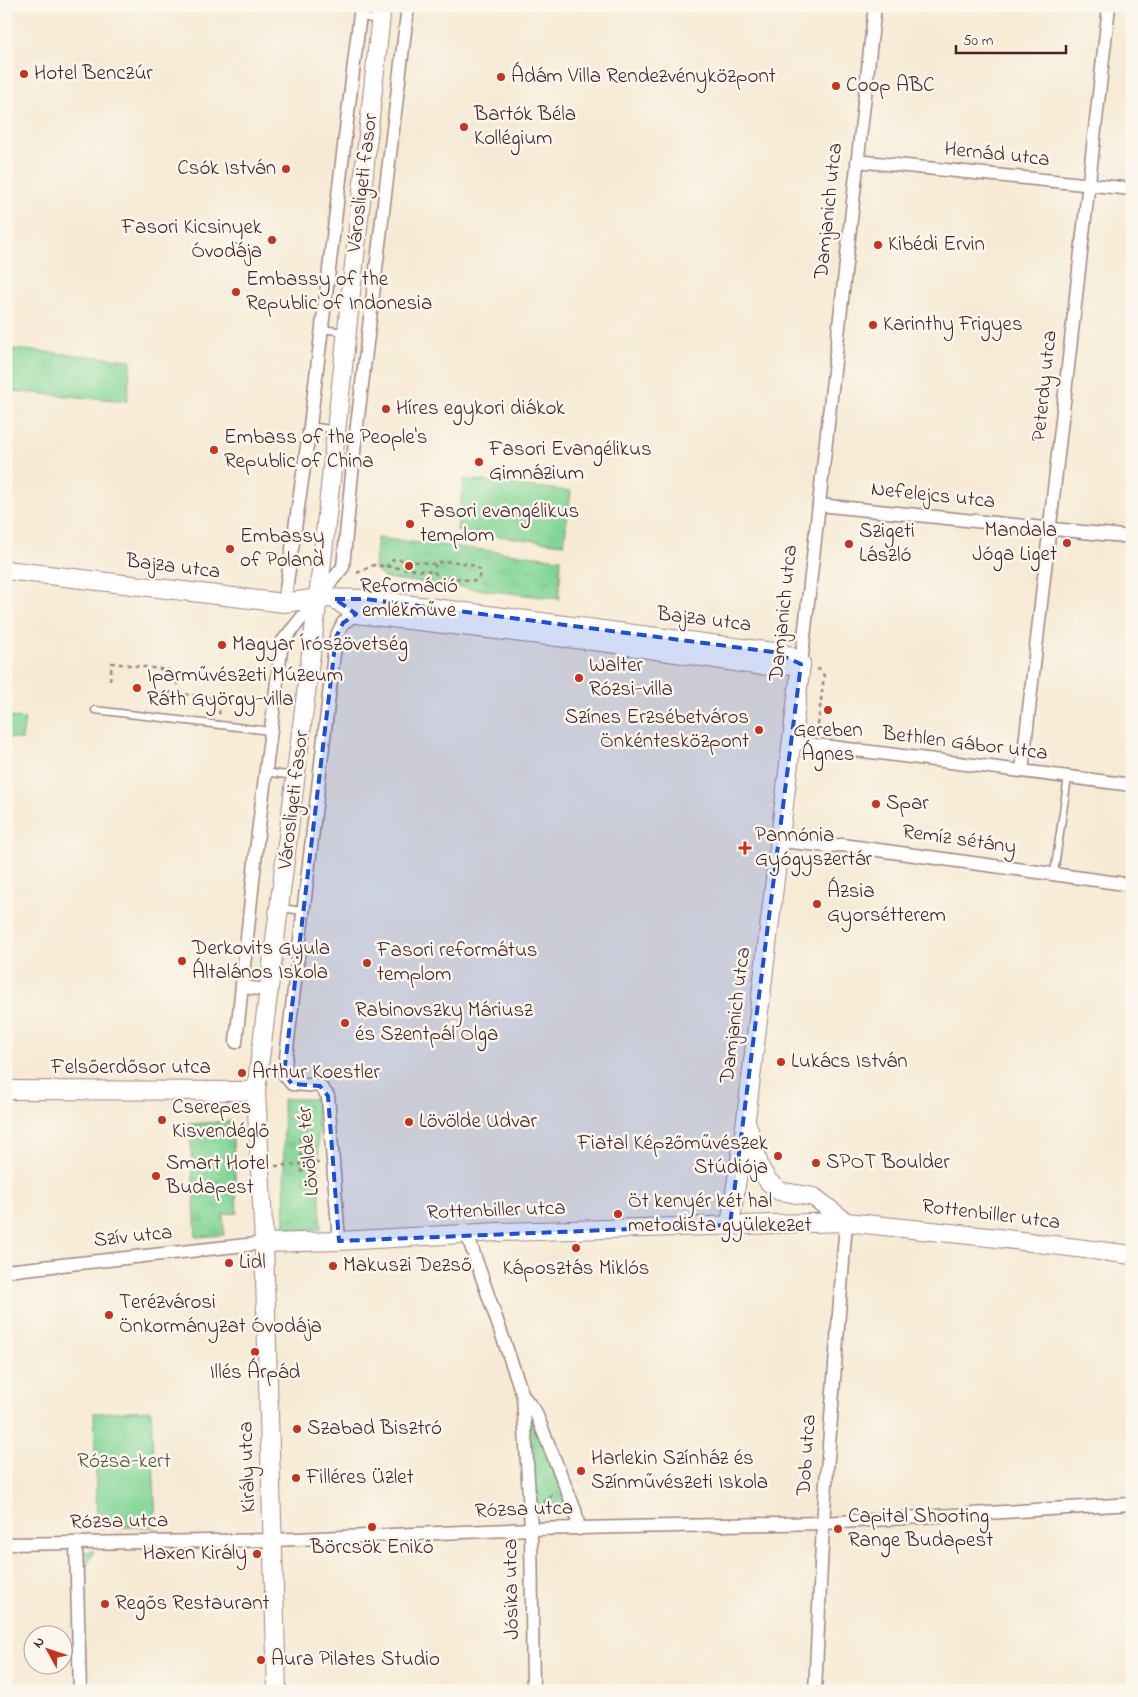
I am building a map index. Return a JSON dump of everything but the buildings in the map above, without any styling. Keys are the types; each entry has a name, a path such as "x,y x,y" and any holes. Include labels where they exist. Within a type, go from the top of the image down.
{"street":[{"name":"Városligeti fasor","path":"256,1091 296,776 326,598 336,430 350,393 408,6"},
{"name":"Damjanich utca","path":"730,1224 746,1120 781,841 874,6"},
{"name":"Peterdy utca","path":"1022,771 1109,6"},
{"name":"Városligeti fasor","path":"284,603 310,426 360,12"},
{"name":"Városligeti fasor","path":"236,1042 265,772 282,642 326,598 343,567 350,393 347,332 381,13"},
{"name":"Hernád utca","path":"857,161 1132,189"},
{"name":"Nefelejcs utca","path":"819,505 1132,537"},
{"name":"Bajza utca","path":"6,570 284,603 326,598 366,599 490,622 611,637 755,665 801,664"},
{"name":"Bajza utca","path":"326,598 356,614 490,622"},
{"name":"Városligeti fasor","path":"292,1084 284,1074 336,637 343,623 356,614"},
{"name":"Bethlen Gábor utca","path":"792,742 1132,785"},
{"name":"Remíz sétány","path":"781,841 829,846 842,845 1132,885"},
{"path":"242,987 268,990"},
{"name":"Lövölde tér","path":"292,1084 320,1086 328,1096 339,1241"},
{"name":"Felsőerdősor utca","path":"6,1090 256,1091"},
{"path":"256,1091 264,1243"},
{"path":"746,1120 760,1168 768,1181 778,1191 814,1197 846,1222"},
{"name":"Rottenbiller utca","path":"264,1243 730,1224 846,1222 998,1238 1132,1255"},
{"name":"Dob utca","path":"815,1691 822,1523 846,1222"},
{"name":"Jósika utca","path":"467,1234 522,1396 531,1529 533,1691"},
{"name":"Szív utca","path":"6,1272 264,1243"},
{"name":"Király utca","path":"264,1243 277,1691"},
{"name":"Jósika utca","path":"522,1396 535,1411 575,1510 579,1529"},
{"name":"Rózsa utca","path":"6,1544 272,1540 531,1529 822,1523 1132,1504"},
{"path":"76,1542 80,1691"}],"lane":[{"name":"Városligeti fasor","path":"360,12 381,13"},
{"path":"321,329 347,332"},
{"path":"310,426 336,430"},
{"path":"95,710 270,731"},
{"name":"Városligeti fasor","path":"265,772 296,776"},
{"path":"1048,873 1068,777"},
{"path":"279,907 303,910"}],"path":[{"path":"356,573 374,565 434,572 439,576 475,581 479,578 480,570 476,565 442,561 436,564 394,559 386,566"},
{"path":"434,572 436,564"},
{"path":"110,680 112,663 169,670 184,694"},
{"path":"801,664 821,670 824,676 816,745"},
{"path":"161,691 221,699 218,724"},
{"path":"300,1137 302,1174"},
{"path":"260,1166 333,1162"},
{"path":"543,1506 555,1491 556,1486 564,1483"}],"highlighted area":[{"path":"335,599 366,599 773,652 801,664 730,1225 339,1241 328,1096 320,1086 292,1084 284,1074 336,637 343,623 356,614"}],"green space":[{"path":"13,349 131,360 127,401 9,391"},
{"path":"464,479 571,491 564,544 457,531"},
{"path":"377,538 561,559 559,599 384,578 374,568"},
{"path":"6,717 25,719 22,740 6,737"},
{"path":"283,1099 317,1099 321,1229 285,1230"},
{"path":"232,1121 237,1213 223,1214 224,1235 196,1237 190,1124"},
{"name":"Rózsa-kert","path":"151,1410 156,1527 97,1527 94,1413"},
{"path":"531,1414 569,1511 546,1512 545,1507 541,1505 530,1506 525,1416"},
{"path":"94,1551 86,1567 83,1567 82,1552"}],"place":[{"name":"Hotel Benczúr","path":"24,74"},
{"name":"Ádám Villa Rendezvényközpont","path":"501,77"},
{"name":"Coop ABC","path":"836,86"},
{"name":"Bartók Béla Kollégium","path":"464,127"},
{"name":"Csók István","path":"286,169"},
{"name":"Fasori Kicsinyek Óvodája","path":"272,240"},
{"name":"Kibédi Ervin","path":"878,245"},
{"name":"Embassy of the Republic of Indonesia","path":"236,292"},
{"name":"Karinthy Frigyes","path":"873,325"},
{"name":"Híres egykori diákok","path":"386,409"},
{"name":"Embass of the People's Republic of China","path":"214,450"},
{"name":"Fasori Evangélikus Gimnázium","path":"479,462"},
{"name":"Fasori evangélikus templom","path":"410,524"},
{"name":"Mandala Jóga Liget","path":"1067,543"},
{"name":"Szigeti László","path":"849,544"},
{"name":"Embassy of Poland","path":"230,549"},
{"name":"Reformáció emlékműve","path":"409,566"},
{"name":"Magyar Írószövetség","path":"222,645"},
{"name":"Walter Rózsi-villa","path":"579,678"},
{"name":"Iparművészeti Múzeum Ráth György-villa","path":"137,688"},
{"name":"Gereben Ágnes","path":"828,710"},
{"name":"Színes Erzsébetváros Önkéntesközpont","path":"759,730"},
{"name":"Spar","path":"876,804"},
{"name":"Pannónia Gyógyszertár","path":"745,848"},
{"name":"Ázsia Gyorsétterem","path":"817,904"},
{"name":"Derkovits Gyula Általános Iskola","path":"182,961"},
{"name":"Fasori református templom","path":"367,963"},
{"name":"Rabinovszky Máriusz és Szentpál Olga","path":"345,1023"},
{"name":"Lukács István","path":"781,1062"},
{"name":"Arthur Koestler","path":"242,1073"},
{"name":"Cserepes Kisvendéglő","path":"162,1120"},
{"name":"Lövölde Udvar","path":"409,1122"},
{"name":"Fiatal Képzőművészek Stúdiója","path":"778,1156"},
{"name":"SPOT Boulder","path":"816,1163"},
{"name":"Smart Hotel Budapest","path":"156,1176"},
{"name":"Öt kenyér két hal metodista gyülekezet","path":"618,1214"},
{"name":"Káposztás Miklós","path":"576,1248"},
{"name":"Lidl","path":"229,1263"},
{"name":"Makuszi Dezső","path":"333,1266"},
{"name":"Terézvárosi Önkormányzat Óvodája","path":"109,1315"},
{"name":"Illés Árpád","path":"255,1352"},
{"name":"Szabad Bisztró","path":"297,1429"},
{"name":"Harlekin Színház és Színművészeti Iskola","path":"581,1471"},
{"name":"Filléres Üzlet","path":"296,1478"},
{"name":"Börcsök Enikő","path":"372,1527"},
{"name":"Capital Shooting Range Budapest","path":"838,1529"},
{"name":"Haxen Király","path":"257,1554"},
{"name":"Regős Restaurant","path":"105,1604"},
{"name":"Aura Pilates Studio","path":"261,1660"}]}
